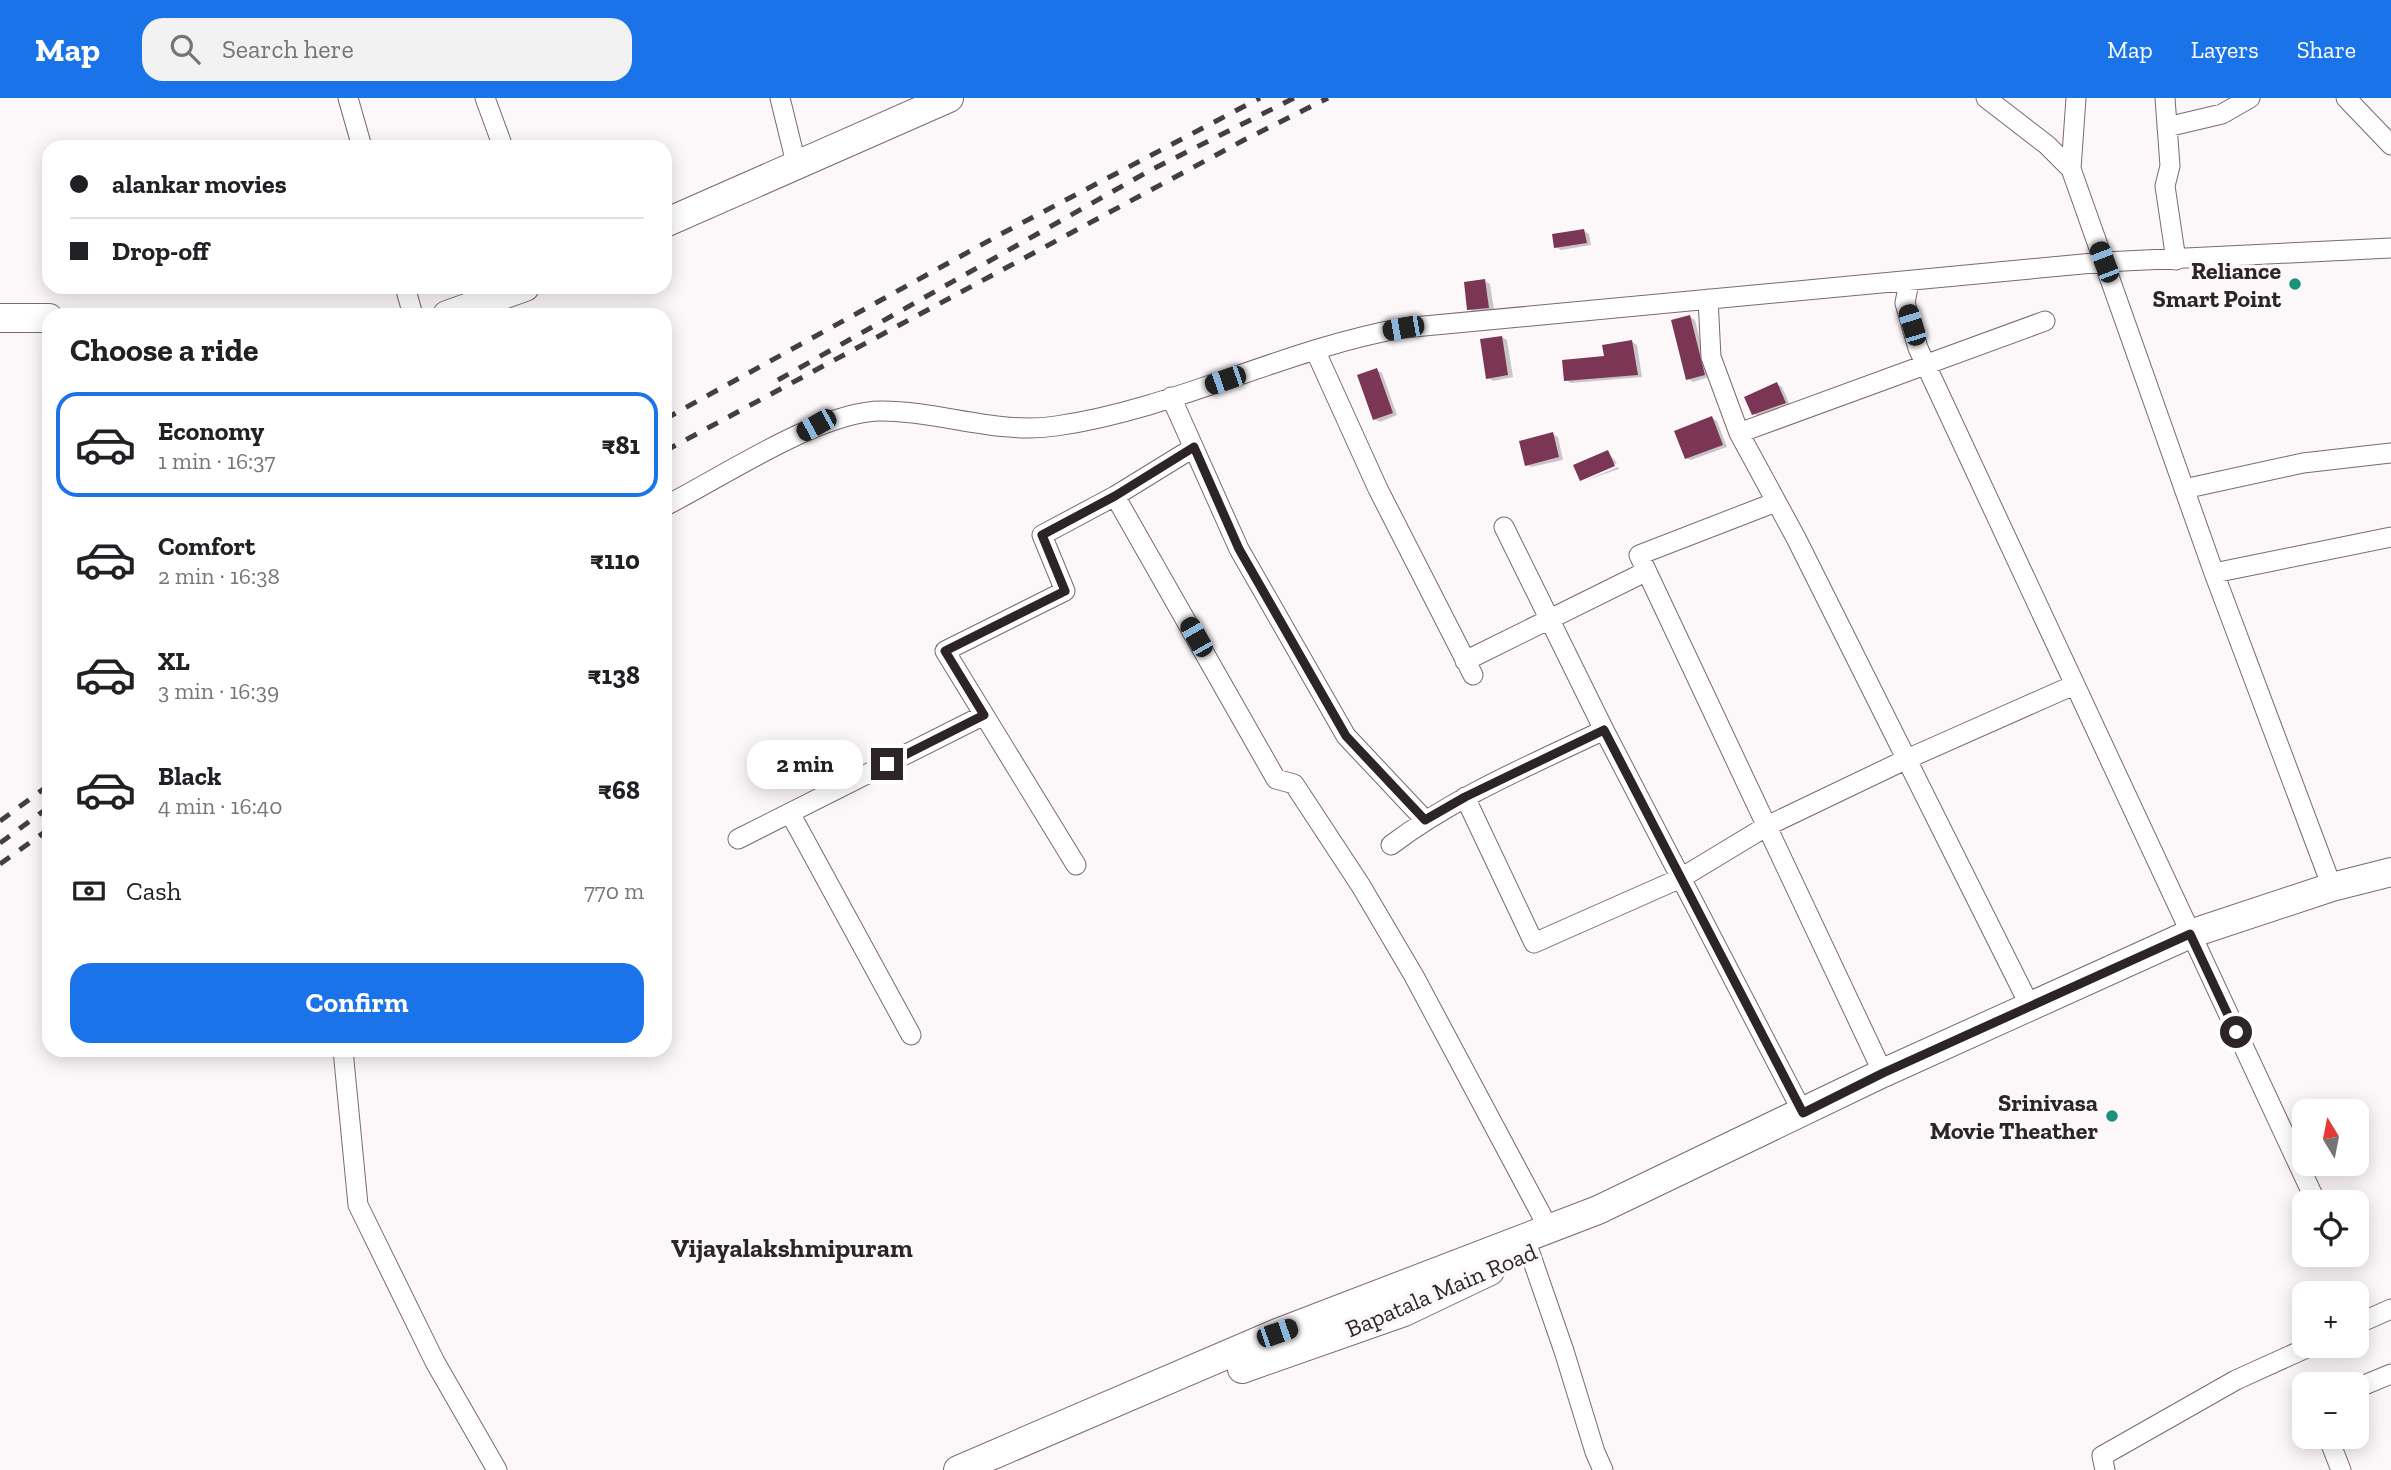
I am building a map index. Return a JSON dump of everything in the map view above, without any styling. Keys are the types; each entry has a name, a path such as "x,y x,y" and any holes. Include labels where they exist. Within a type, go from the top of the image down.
{"main road":[{"path":"672,220 949,98"},
{"path":"466,308 505,294"},
{"path":"0,318 42,318"},
{"name":"Bapatala Main Road","path":"1006,1470 1271,1356 1404,1312 1525,1246 1549,1229 1598,1210 1883,1073 2190,934 2332,887 2391,872"},
{"name":"Bapatala Main Road","path":"958,1470 1277,1333 1575,1231 1598,1210"}],"street":[{"path":"348,98 360,140"},
{"path":"485,98 500,140"},
{"path":"780,98 796,163"},
{"path":"1986,98 2047,145 2071,169"},
{"path":"2076,98 2071,169 2214,573 2332,887"},
{"path":"2165,98 2170,166 2165,186 2176,260"},
{"path":"2167,127 2222,114 2250,98"},
{"path":"2346,98 2391,145"},
{"path":"672,502 816,425 880,411 962,418 1014,429 1055,427 1171,397 1354,337 1403,328 2104,262 2391,248"},
{"path":"1909,282 1905,303 1926,364 2310,1190"},
{"path":"1708,299 1711,357 1739,433 1907,759 2029,1006"},
{"path":"1739,433 2045,321"},
{"path":"1315,350 1378,489 1469,668 1551,618 1645,572"},
{"path":"1171,397 1239,549 1346,736 1425,820"},
{"path":"1076,865 945,651 1065,591 1042,535 1115,496 1194,447"},
{"path":"2184,489 2303,463 2391,453"},
{"path":"1115,496 1276,779 1294,784 1361,886 1414,976 1549,1229"},
{"path":"1776,502 1639,555 1883,1073"},
{"path":"1504,527 1604,730 1803,1113"},
{"path":"2214,573 2391,537"},
{"path":"1465,797 1534,943 1681,878 1767,826 1907,759 2074,685"},
{"path":"738,839 984,715"},
{"path":"1391,845 1425,820 1465,797 1604,730"},
{"path":"790,813 911,1035"},
{"path":"344,1057 358,1205 435,1362 497,1470"},
{"path":"1525,1246 1564,1351 1603,1470"},
{"path":"2369,1319 2391,1309"},
{"path":"2105,1470 2102,1456 2236,1380 2292,1355"},
{"path":"2369,1383 2391,1374"},
{"path":"2333,1449 2341,1470"}],"building":[{"path":"1584,229 1587,243 1554,248 1552,234"},
{"path":"1485,279 1489,308 1467,310 1464,282"},
{"path":"1690,315 1705,375 1686,380 1671,320"},
{"path":"1502,336 1508,375 1486,379 1480,339"},
{"path":"1632,340 1638,375 1564,381 1562,360 1604,356 1602,345"},
{"path":"1377,368 1393,413 1373,420 1357,375"},
{"path":"1777,382 1786,403 1752,415 1744,397"},
{"path":"1712,416 1723,445 1685,459 1674,431"},
{"path":"1553,432 1559,457 1525,466 1519,441"},
{"path":"1608,450 1615,466 1580,481 1573,465"}],"railway":[{"path":"672,415 1001,234 1260,98"},
{"path":"778,380 1149,171 1294,98"},
{"path":"672,447 1244,140 1328,98"},
{"path":"0,821 42,790"},
{"path":"0,843 42,812"},
{"path":"0,864 42,834"}],"place":[{"name":"Reliance Smart Point","path":"2295,284"},
{"name":"Srinivasa Movie Theather","path":"2112,1116"}],"district":[{"name":"Vijayalakshmipuram","path":"792,1248"}],"route":[{"path":"887,764 984,715 945,651 1065,591 1042,535 1115,496 1194,447 1239,549 1346,736 1425,820 1465,797 1604,730 1803,1113 1883,1073 2190,934 2236,1032"}]}
